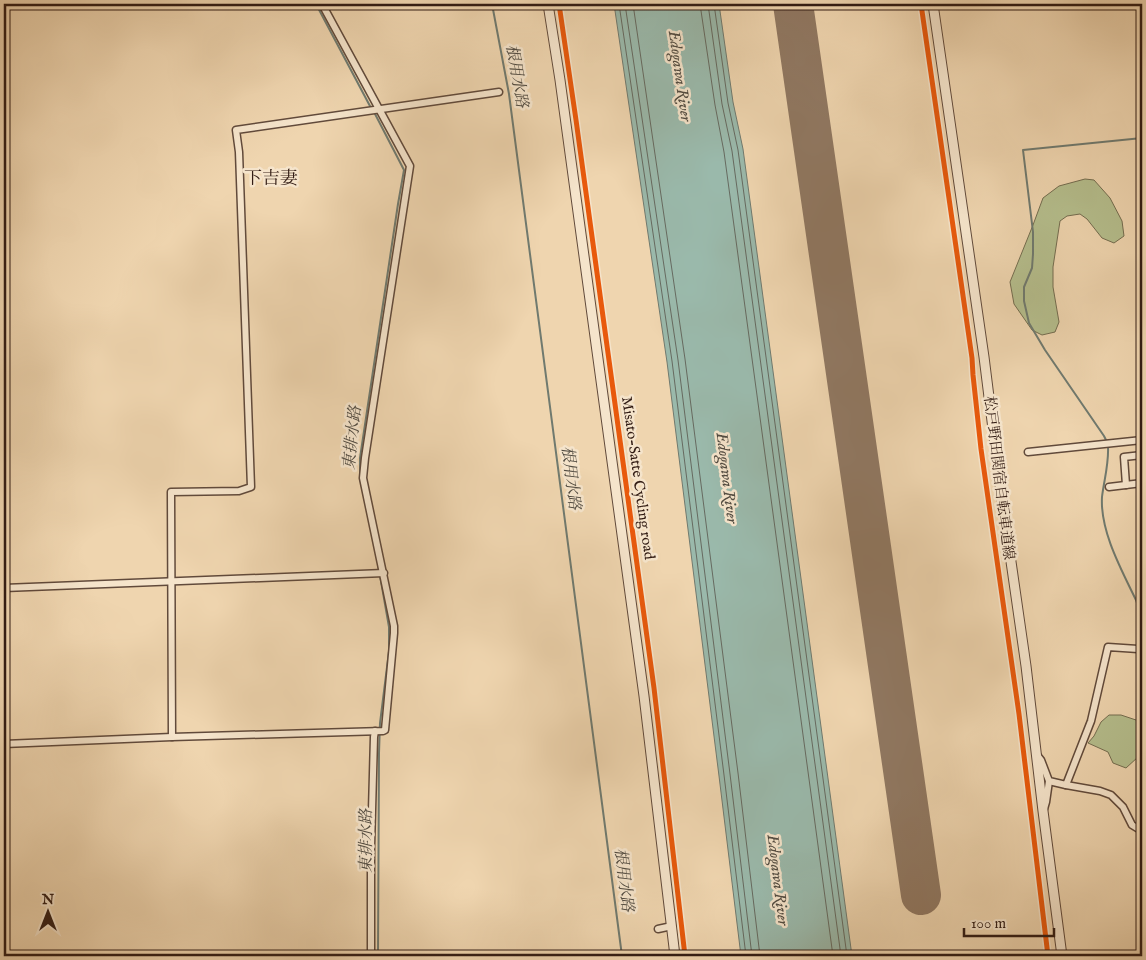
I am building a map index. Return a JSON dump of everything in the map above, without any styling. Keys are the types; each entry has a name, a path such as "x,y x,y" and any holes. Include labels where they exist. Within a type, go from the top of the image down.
{"street":[{"path":"4,744 385,730 394,633 384,573 363,478 410,166 322,4"},
{"path":"548,4 636,638 675,956"},
{"path":"933,4 1026,666 1062,956"},
{"path":"172,737 170,492 239,491 251,487 239,152 236,130 499,92"},
{"path":"1028,452 1142,440"},
{"path":"1126,485 1124,456 1142,455"},
{"path":"1109,487 1142,483"},
{"path":"4,588 384,573"},
{"path":"1066,785 1092,721 1108,647 1140,648"},
{"path":"372,956 371,847 374,737 378,731"},
{"path":"1037,756 1041,760 1049,781 1043,811"},
{"path":"1049,781 1100,791 1110,795 1123,807 1132,825 1142,831"},
{"path":"658,928 672,926"}],"green space":[{"path":"1085,179 1094,180 1110,198 1122,221 1124,236 1114,243 1102,238 1087,219 1080,214 1067,216 1060,221 1053,267 1053,287 1059,322 1055,332 1042,335 1032,330 1014,304 1010,282 1043,198 1059,186"},
{"path":"1109,715 1121,715 1142,722 1142,776 1138,757 1126,768 1113,763 1108,752 1088,743 1101,722"}],"water":[{"name":"Edogawa River","path":"614,4 719,4 733,102 743,149 852,956 741,956 667,362"}],"waterway":[{"name":"東排水路","path":"316,4 371,108"},
{"name":"根用水路","path":"492,4 509,94 622,956"},
{"name":"東排水路","path":"367,510 360,478 360,458 404,170 374,112"},
{"path":"1107,442 1029,323 1024,301 1024,287 1032,268 1033,232 1023,150 1142,138"},
{"path":"1108,446 1102,497 1104,523 1113,550 1136,600 1142,634"},
{"name":"東排水路","path":"378,564 389,627 389,651 380,723 378,956"}],"runway":[{"path":"793,4 921,895"}],"cycle path":[{"name":"Misato-Satte Cycling road","path":"559,4 654,688 685,956"},
{"name":"松戸野田関宿自転車道線","path":"921,4 972,358 981,449 1019,714 1048,956"}],"district":[{"name":"下吉妻","path":"271,179"}]}
